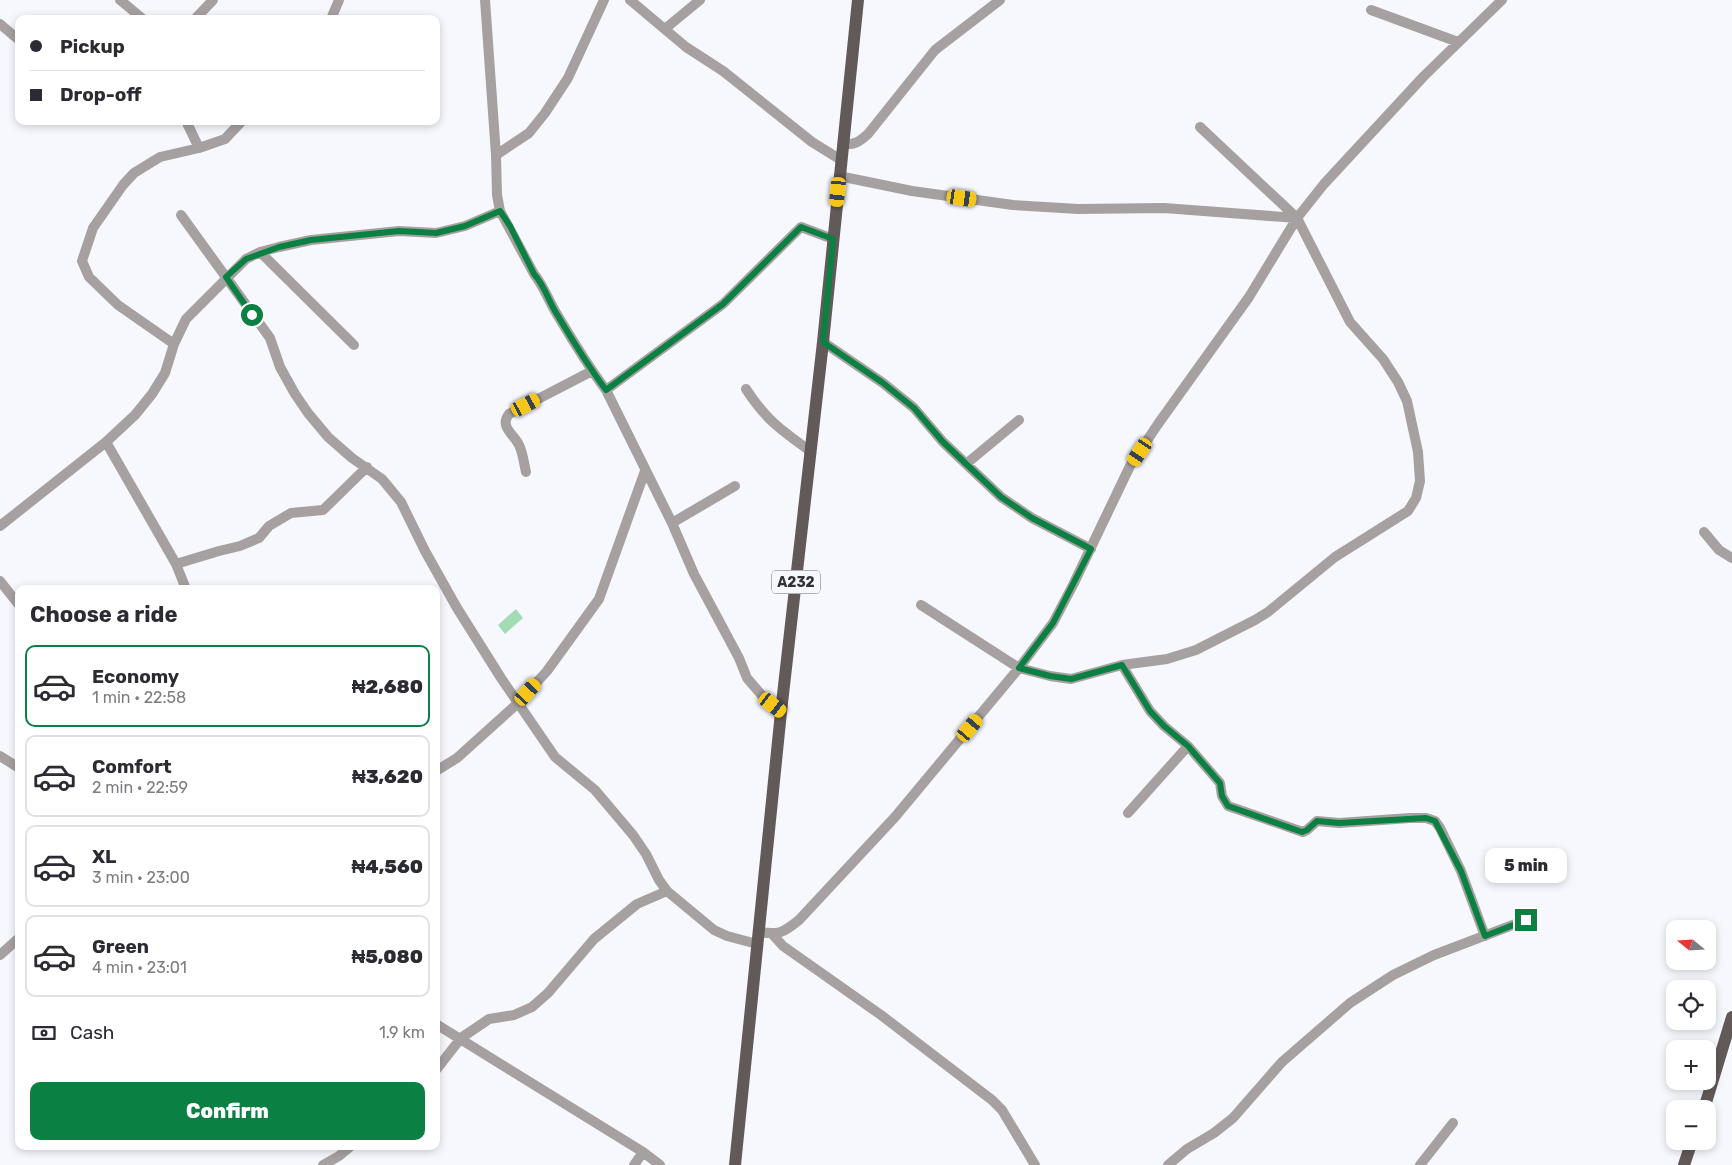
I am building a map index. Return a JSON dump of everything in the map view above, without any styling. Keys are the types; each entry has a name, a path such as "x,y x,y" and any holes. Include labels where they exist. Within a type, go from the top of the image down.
{"main road":[{"name":"A232","path":"735,1165 781,712 823,342 858,0"},
{"path":"1707,1100 1732,1017"},
{"path":"1684,1165 1689,1150"}],"street":[{"path":"120,0 138,15"},
{"path":"199,15 213,0"},
{"path":"332,15 338,0"},
{"path":"485,0 497,195 500,211 510,226 555,311 606,390 672,523 694,574 732,643 747,678 765,699 781,712"},
{"path":"496,155 529,133 545,113 568,78 604,0"},
{"path":"630,0 666,28 686,47 723,72 812,142 841,160"},
{"path":"666,28 700,0"},
{"path":"843,144 852,145 858,143 868,134 935,50 1000,0"},
{"path":"181,215 270,338 280,367 308,413 328,437 352,458 382,479 401,502 425,551 457,608 501,678 555,757 595,790 633,835 667,891 714,930 727,936 758,938 784,932 799,920 896,817 1019,668 1053,623 1091,549 1130,466 1248,297 1297,218 1324,184 1458,42 1502,0"},
{"path":"1371,10 1458,42"},
{"path":"0,24 15,37"},
{"path":"188,125 199,148"},
{"path":"174,344 118,305 89,277 82,261 93,228 123,185 134,173 160,157 225,140 238,125"},
{"path":"922,605 1019,668 1050,676 1071,679 1122,665 1167,659 1196,650 1268,612 1335,557 1408,510 1416,498 1420,481 1418,452 1407,401 1398,382 1383,359 1350,322 1297,218 1200,127"},
{"path":"839,176 912,191 1014,205 1078,209 1164,208 1297,218"},
{"path":"0,526 106,442 135,415 165,374 174,344 186,319 246,259 260,252 311,240 399,231 436,233 465,226 500,211"},
{"path":"606,390 723,304 801,227 833,239"},
{"path":"260,252 354,344"},
{"path":"823,342 883,383 914,408 943,442 1001,497 1032,518 1091,549"},
{"path":"526,472 520,446 507,428 505,418 509,414 592,371"},
{"path":"746,390 760,411 777,428 810,451"},
{"path":"966,464 1019,420"},
{"path":"106,442 176,564 184,585"},
{"path":"176,564 240,546 260,538 269,526 290,513 323,510 367,467"},
{"path":"440,769 457,758 518,702 546,671 599,599 645,471"},
{"path":"672,523 735,486"},
{"path":"1704,532 1719,550 1732,558"},
{"path":"0,581 15,600"},
{"path":"1122,665 1150,711 1164,726 1188,746 1220,783 1222,796 1228,806 1302,832 1317,821 1339,823 1426,818 1435,821 1461,871 1485,936"},
{"path":"1128,813 1188,746"},
{"path":"0,756 15,765"},
{"path":"440,1065 461,1038 489,1019 514,1015 532,1007 548,993 594,939 637,904 667,891"},
{"path":"1168,1165 1184,1151 1214,1133 1233,1118 1282,1062 1350,1003 1393,975 1426,959 1526,920"},
{"path":"773,935 783,946 881,1015 992,1100 1002,1110 1035,1165"},
{"path":"0,955 15,942"},
{"path":"440,1026 643,1152 660,1165"},
{"path":"1420,1165 1453,1123"},
{"path":"323,1165 347,1150"},
{"path":"634,1165 643,1152"}],"green space":[{"path":"516,609 523,618 505,634 498,625"}],"route":[{"path":"252,315 226,277 246,259 260,252 311,240 350,235 399,231 436,233 465,226 500,211 510,226 555,311 606,390 723,304 758,270 780,245 801,227 833,239 823,342 883,383 914,408 943,442 1001,497 1032,518 1091,549 1053,623 1019,668 1071,679 1122,665 1150,711 1164,726 1188,746 1220,783 1222,796 1228,806 1302,832 1317,821 1339,823 1410,818 1426,818 1435,821 1461,871 1485,936 1526,920"}]}
